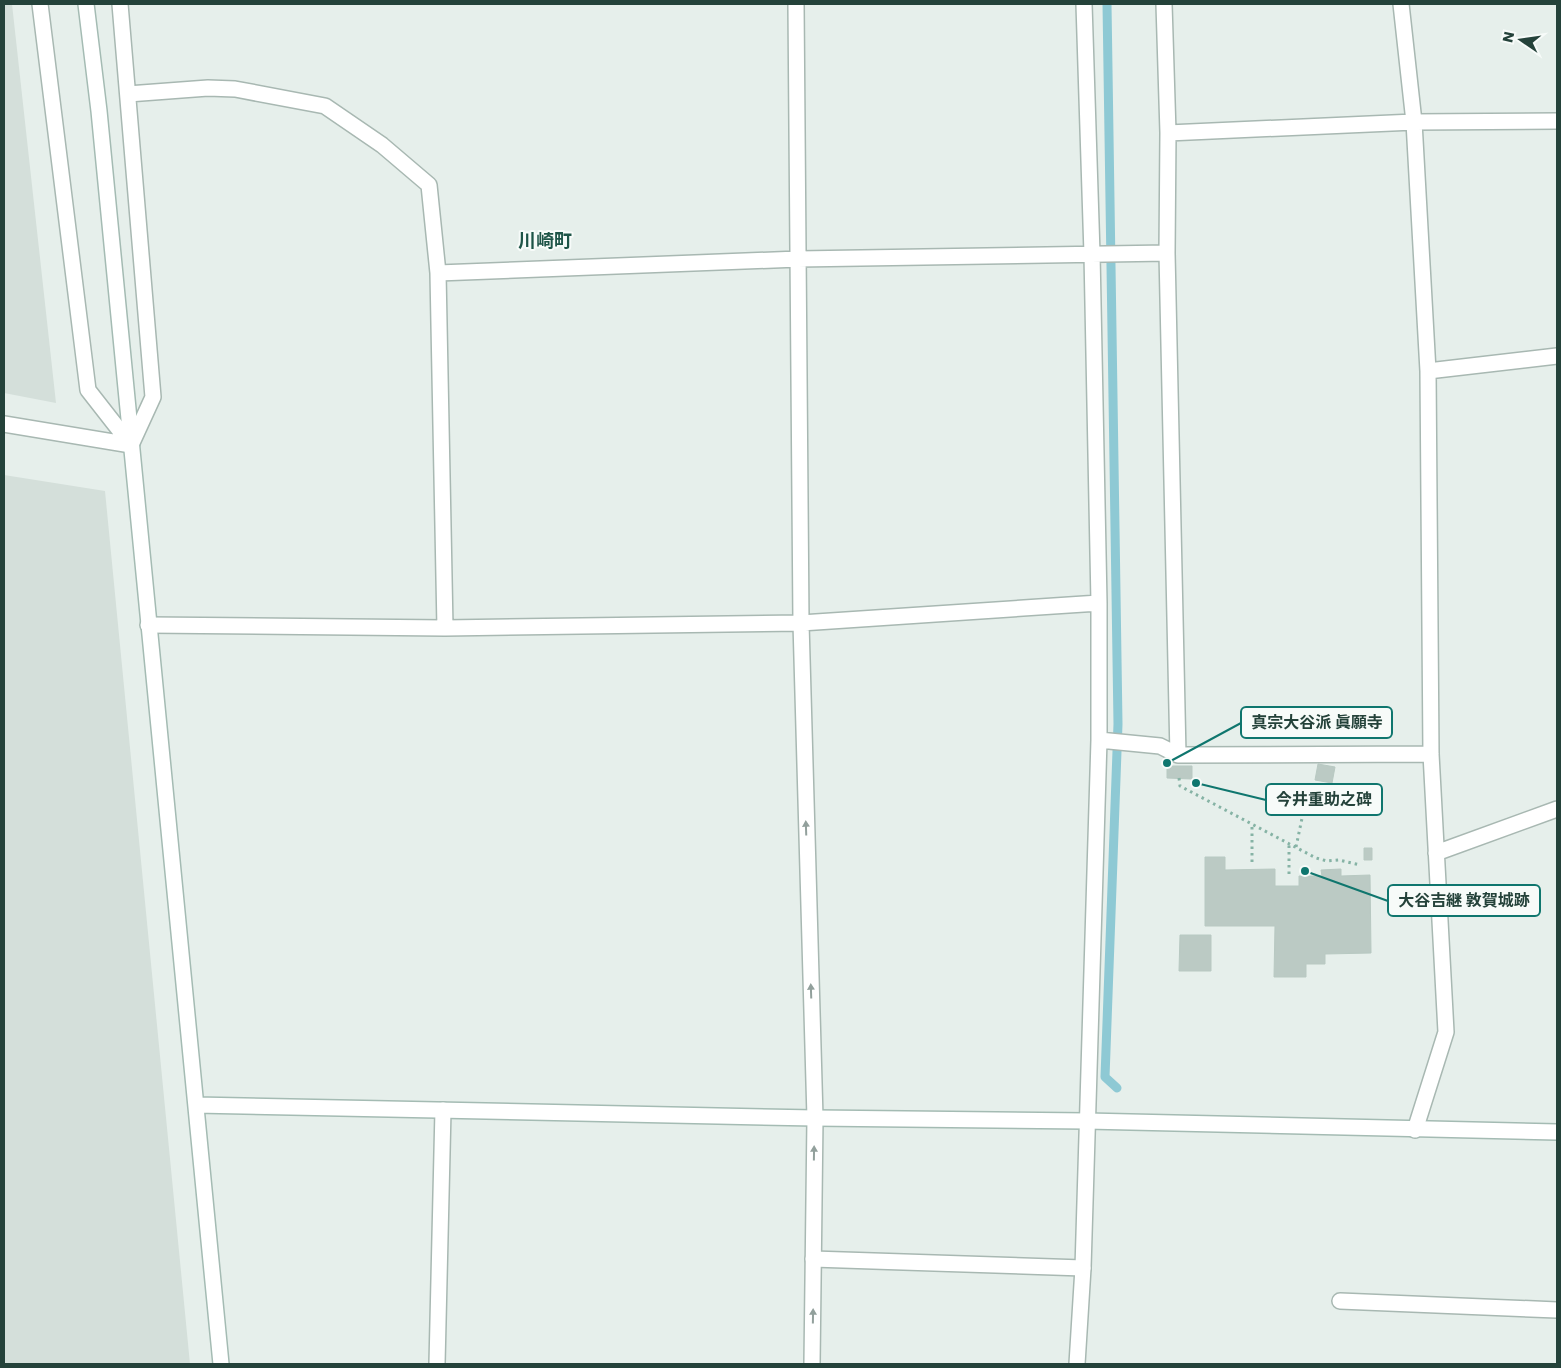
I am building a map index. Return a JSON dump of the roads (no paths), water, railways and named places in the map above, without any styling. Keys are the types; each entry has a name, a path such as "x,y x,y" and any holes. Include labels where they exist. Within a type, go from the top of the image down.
{"street":[{"path":"40,4 88,390 131,445"},
{"path":"86,4 99,111 220,1364"},
{"path":"120,4 153,397 131,445"},
{"path":"796,4 801,623 815,1118 812,1364"},
{"path":"1077,1364 1083,1268 1099,740 1099,603 1092,254 1084,4"},
{"path":"1164,4 1168,133 1167,253 1178,754"},
{"path":"1401,4 1414,122 1428,371 1431,754 1446,1032 1415,1130"},
{"path":"128,94 208,88 235,88 325,106 382,144 429,185 438,273 445,628"},
{"path":"1168,133 1414,122 1557,120"},
{"path":"438,273 798,259 1167,253"},
{"path":"1428,371 1557,356"},
{"path":"4,424 131,445"},
{"path":"148,625 445,628 801,623 1099,603"},
{"path":"1099,740 1160,746 1178,754 1431,754"},
{"path":"1436,853 1557,809"},
{"path":"196,1105 815,1118 1087,1121 1557,1132"},
{"path":"438,1364 443,1110"},
{"path":"813,1259 1083,1268"},
{"path":"1340,1301 1557,1310"}],"waterway":[{"path":"1107,4 1118,724 1105,1077 1117,1088"}],"place":[{"name":"真宗大谷派 眞願寺","path":"1167,763"},
{"name":"今井重助之碑","path":"1196,783"},
{"name":"大谷吉継 敦賀城跡","path":"1305,871"}],"district":[{"name":"川崎町","path":"545,240"}]}
